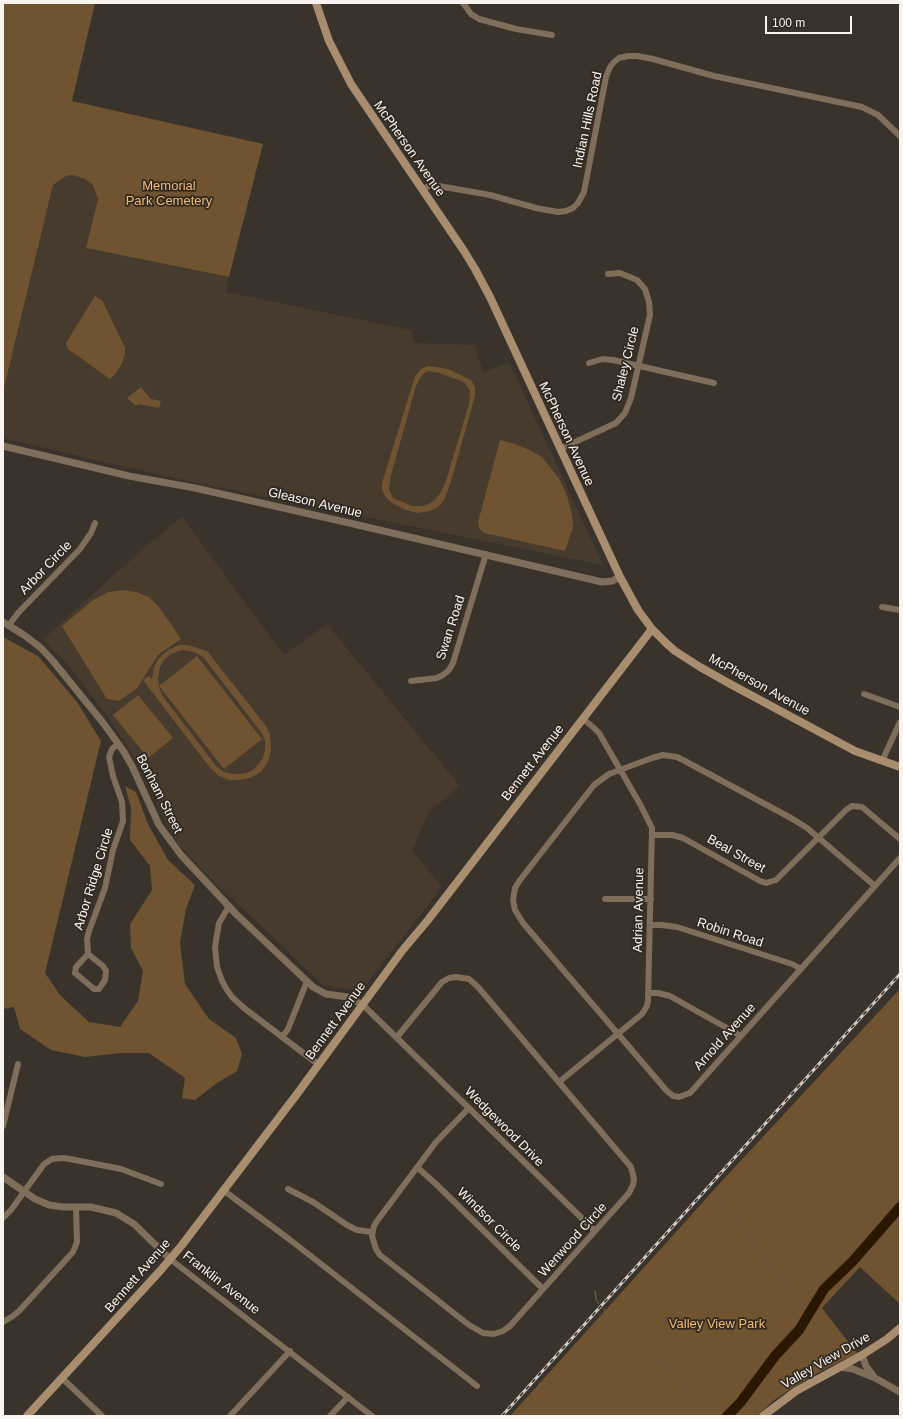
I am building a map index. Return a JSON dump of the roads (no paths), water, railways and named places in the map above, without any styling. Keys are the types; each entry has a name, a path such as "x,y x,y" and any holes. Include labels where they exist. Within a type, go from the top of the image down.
{"main road":[{"name":"McPherson Avenue","path":"316,3 329,41 350,84 475,269 490,297 620,577 638,610 652,629 675,651 706,671 855,750 900,767"},
{"name":"Bennett Avenue","path":"27,1416 170,1259 319,1065 402,951 428,920 652,629"},
{"name":"Valley View Drive","path":"763,1416 796,1391 862,1355 887,1339 900,1328"}],"street":[{"path":"463,3 470,14 479,19 516,29 552,35"},
{"name":"Indian Hills Road","path":"422,189 433,185 491,196 552,211 566,211 573,208 578,203 584,192 606,77 614,62 619,58 628,56 648,58 714,76 862,107 878,115 900,136"},
{"name":"Shaley Circle","path":"560,449 609,426 621,418 630,403 650,316 650,307 645,289 637,280 620,273 608,274"},
{"path":"589,363 607,359 714,383"},
{"name":"Gleason Avenue","path":"3,446 129,476 195,488 486,554 602,582 608,582 620,577"},
{"name":"Arbor Circle","path":"6,624 80,549 91,533 95,523"},
{"name":"Swan Road","path":"411,681 437,678 449,670 453,663 486,554"},
{"path":"882,607 900,610"},
{"name":"Bonham Street","path":"6,624 35,642 53,661 104,724 132,766 152,812 164,834 180,855 263,940 313,987 322,992 331,995 348,997 363,1004"},
{"path":"864,694 900,708"},
{"name":"Adrian Avenue","path":"559,1082 644,1012 647,1006 649,993 652,828 599,733 583,719"},
{"path":"882,761 900,722"},
{"name":"Arbor Ridge Circle","path":"88,954 88,931 105,888 113,850 123,821 122,802 113,776 109,757 112,749 118,744"},
{"name":"Arnold Avenue","path":"658,756 677,757 791,818 818,838 875,886 690,1093 679,1097 674,1096 666,1090 523,923 515,910 513,900 515,888 520,880 594,785 609,774 620,769 658,756"},
{"name":"Beal Street","path":"652,835 672,835 683,838 766,883 776,880 846,810 852,806 858,805 871,813 900,839"},
{"path":"875,886 900,858"},
{"path":"605,899 651,899"},
{"path":"229,906 220,923 215,947 217,967 222,981 232,997 319,1065"},
{"name":"Robin Road","path":"650,925 677,927 792,964 801,969"},
{"path":"88,954 103,966 106,971 106,980 99,989 94,989 75,973 76,967 88,954"},
{"name":"Wenwood Circle","path":"372,1232 373,1242 380,1255 469,1325 483,1333 494,1334 503,1331 510,1326 629,1193 633,1185 634,1174 628,1162 478,987 469,979 462,977 449,978 442,982 397,1037"},
{"path":"282,1037 288,1029 307,981"},
{"path":"649,993 658,993 670,996 741,1036"},
{"name":"Wedgewood Drive","path":"363,1004 595,1231"},
{"path":"3,1126 18,1064"},
{"path":"288,1189 313,1202 347,1225 357,1230 372,1232 377,1221 436,1142 469,1108"},
{"path":"3,1218 24,1193 44,1164 52,1159 62,1158 121,1170 161,1184"},
{"name":"Windsor Circle","path":"417,1167 543,1289"},
{"name":"Franklin Avenue","path":"3,1177 24,1193 49,1205 91,1207 107,1210 123,1216 134,1224 170,1259 372,1416"},
{"path":"223,1190 477,1386"},
{"path":"3,1322 19,1310 73,1252 77,1242 76,1207"},
{"path":"230,1416 290,1352"},
{"path":"862,1355 866,1366 876,1378"},
{"path":"839,1367 853,1369 876,1378 900,1392"},
{"path":"62,1378 102,1416"},
{"path":"330,1416 348,1397"}],"waterway":[{"path":"712,1194 736,1219 756,1244 761,1256 791,1289 809,1313"},
{"path":"727,1416 740,1403 775,1356 799,1330 824,1289 853,1261 900,1207"},
{"path":"595,1291 598,1303"},
{"path":"604,1309 608,1317 619,1324 620,1328 629,1338 643,1349"},
{"path":"654,1359 668,1367 677,1375 691,1395 711,1416"}],"railway":[{"path":"502,1416 900,974"}],"park label":[{"name":"Memorial Park Cemetery","path":"169,194"},
{"name":"Valley View Park","path":"717,1324"}]}
